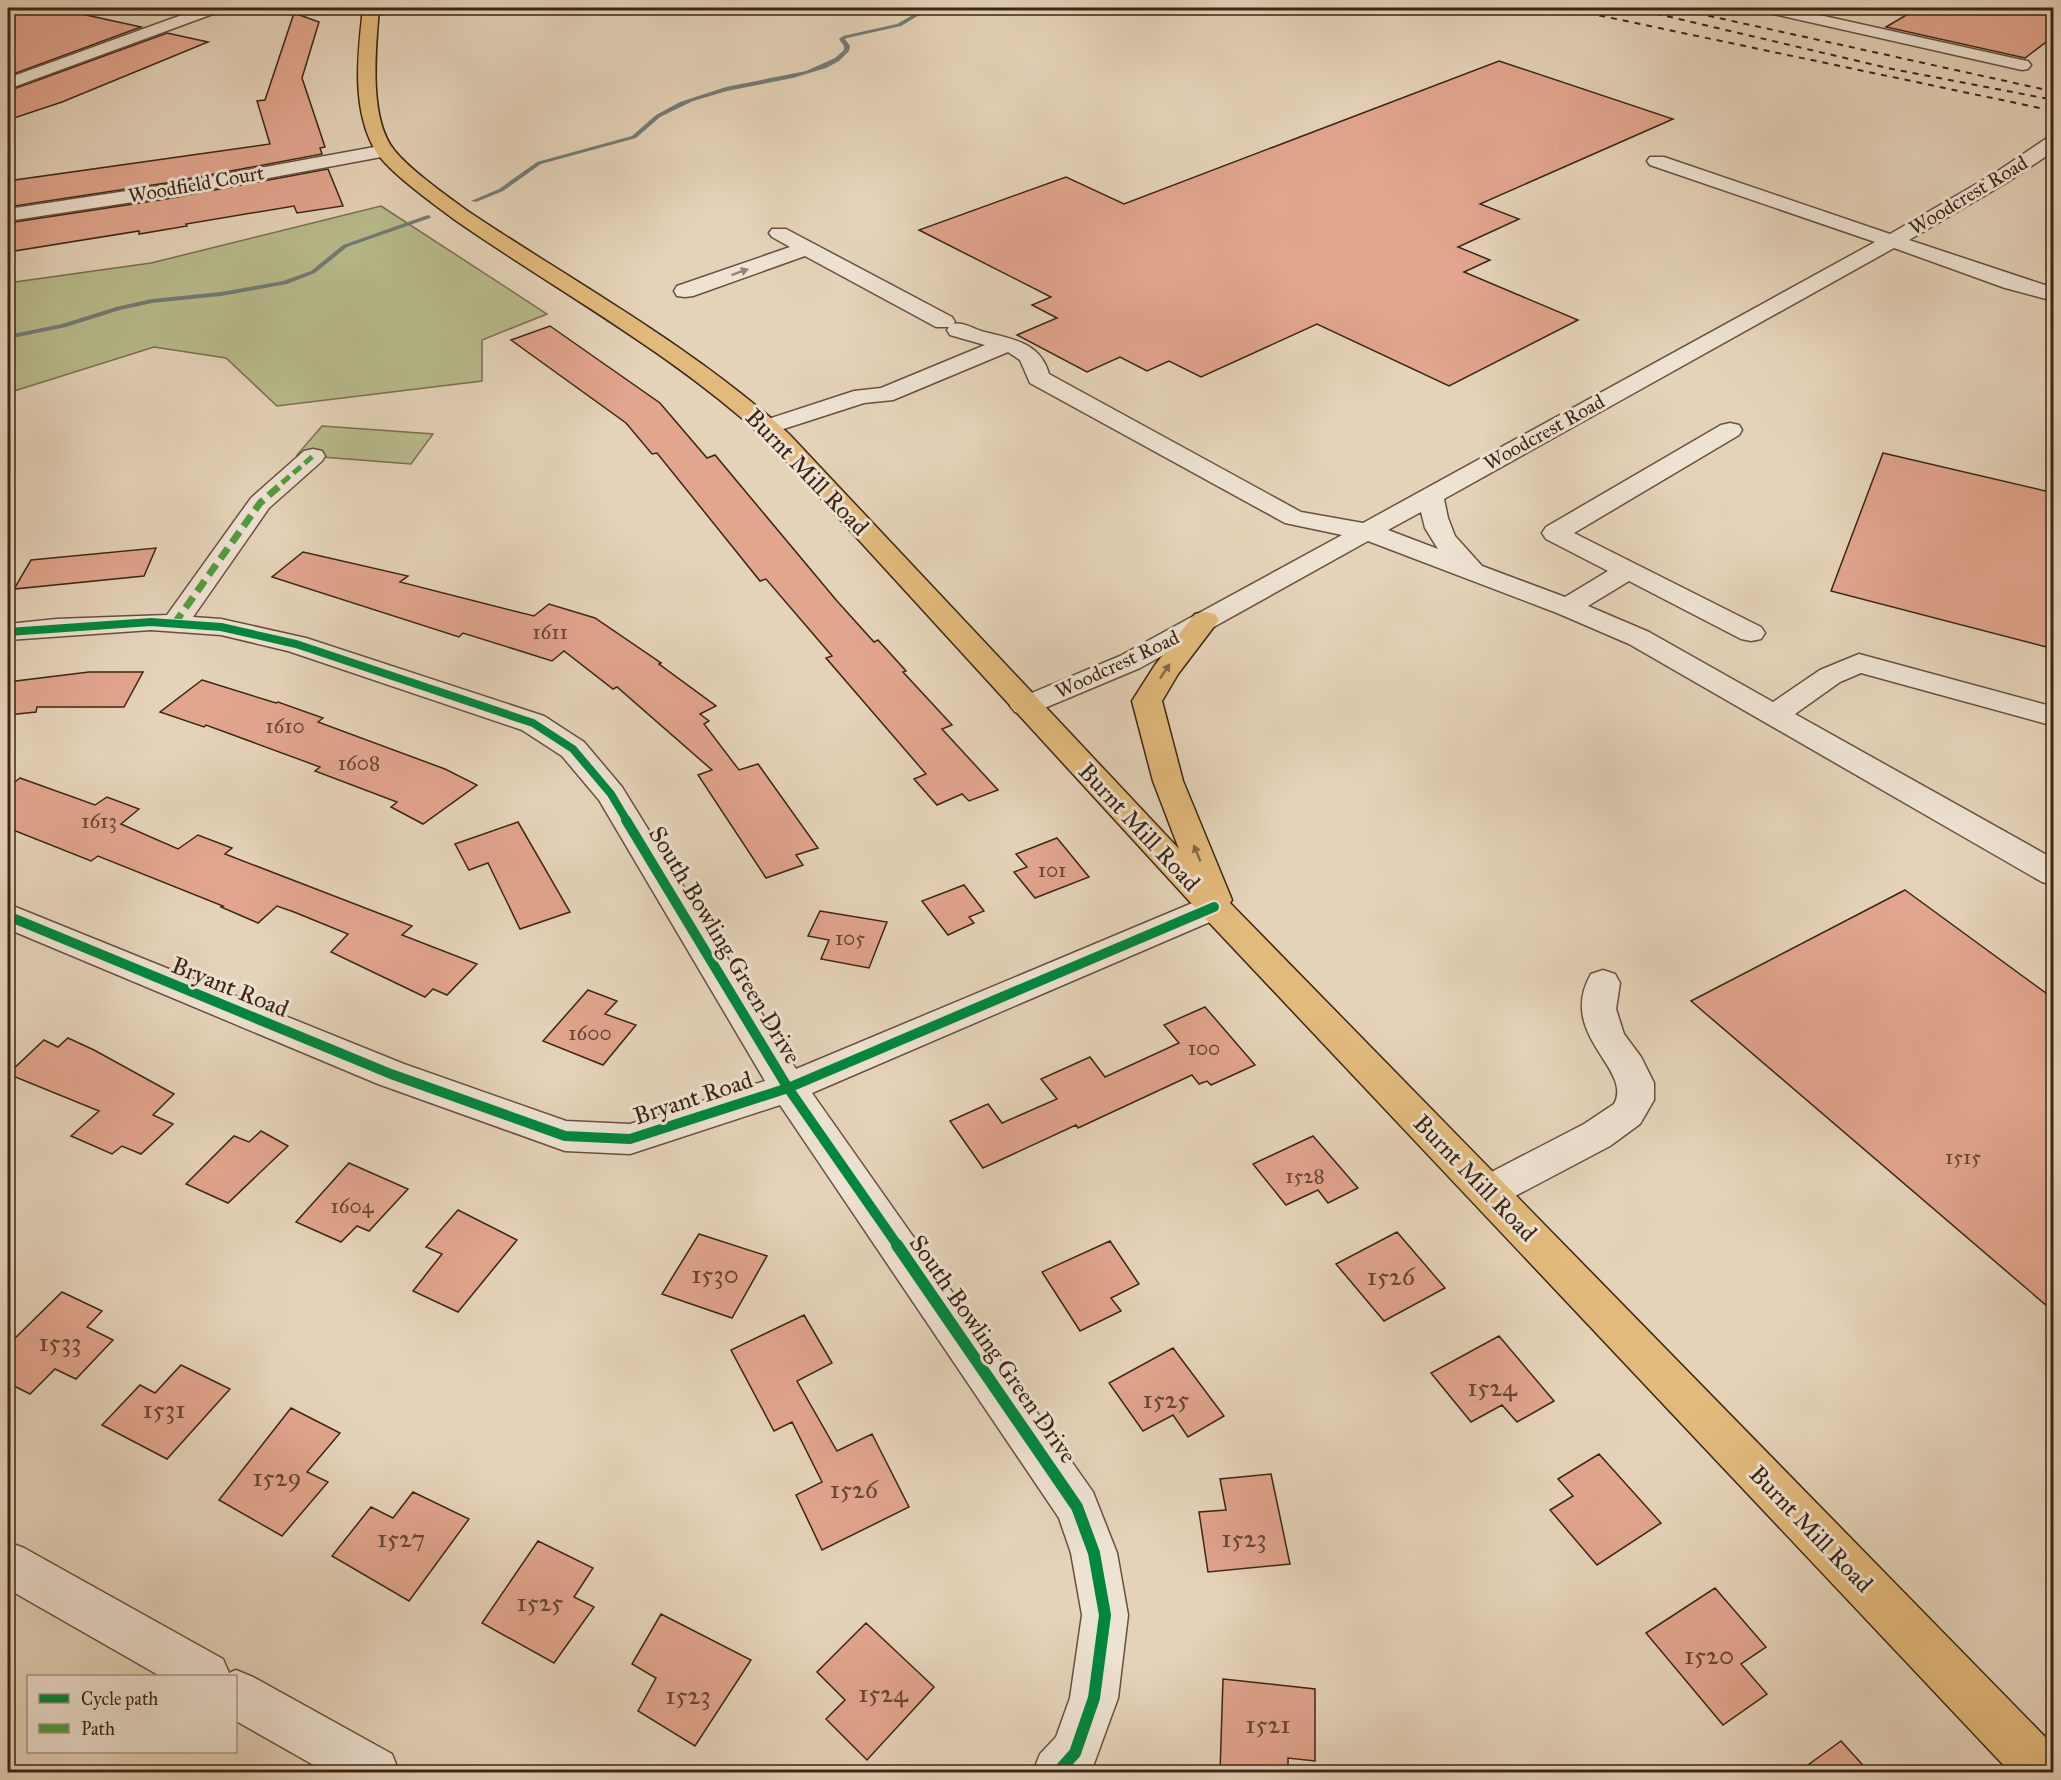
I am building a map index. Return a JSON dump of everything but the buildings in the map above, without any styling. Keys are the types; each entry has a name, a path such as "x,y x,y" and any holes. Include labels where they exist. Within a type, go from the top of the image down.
{"main road":[{"name":"Burnt Mill Road","path":"371,8 367,53 371,120 385,151 418,183 466,220 613,313 709,378 774,433 1025,706 1215,908 2044,1773"},
{"path":"1205,620 1165,671 1147,701 1168,781 1215,898 1215,908"}],"street":[{"path":"8,84 215,8"},
{"path":"1769,8 2022,65"},
{"path":"1817,19 1834,8"},
{"name":"Woodcrest Road","path":"1025,706 1130,662 1891,241 1999,179 2054,142"},
{"name":"Woodfield Court","path":"8,215 385,151"},
{"path":"1658,161 1891,241 1929,251 2021,288 2054,295"},
{"path":"779,233 970,336 1007,344 1029,355 1037,366 1038,378 1294,518 1365,531 1567,607 1639,638 2054,874"},
{"path":"1891,241 1911,257 2015,298 2054,305"},
{"path":"685,291 807,248"},
{"path":"774,433 876,407 885,395 1007,344"},
{"path":"1730,430 1555,533 1751,633"},
{"path":"174,624 260,503 313,456"},
{"path":"1431,494 1434,520 1448,548 1475,574"},
{"path":"1294,518 1316,558"},
{"path":"1567,607 1628,570"},
{"name":"South Bowling Green Drive","path":"8,632 151,622 221,627 296,644 533,723 573,748 611,794 788,1088 1077,1507 1094,1553 1106,1615 1094,1698 1075,1753 1058,1773"},
{"path":"1774,715 1830,676 1858,663 2054,717"},
{"name":"Bryant Road","path":"8,916 391,1074 565,1137 630,1139 788,1088 1215,908"},
{"path":"1488,1192 1597,1135 1627,1114 1635,1100 1635,1083 1628,1066 1607,1038 1598,1010 1603,983"},
{"path":"8,1564 202,1675"},
{"path":"237,1695 374,1773"}],"green space":[{"path":"381,206 547,314 482,340 482,381 277,406 226,358 154,347 8,393 8,283 151,263"},
{"path":"322,426 433,434 411,464 297,455"}],"waterway":[{"path":"474,201 501,190 539,163 634,137 658,116 690,100 726,89 791,77 824,67 847,50 842,39 845,37 899,25 928,8"},
{"path":"8,337 64,326 118,308 152,301 221,294 285,283 313,272 345,246 428,217"}],"railway":[{"path":"1564,8 2054,111"},
{"path":"1632,8 1892,69 2054,100"},
{"path":"1673,8 2042,89"}],"marked path":[{"path":"174,624 260,503 313,456"}],"cycle path":[{"path":"8,632 151,622 221,627 296,644 533,723 573,749 611,794 788,1088 1077,1507 1094,1553 1105,1615 1094,1698 1075,1753 1058,1772"},
{"path":"8,916 391,1074 565,1136 630,1139 788,1088 1214,907"}]}
